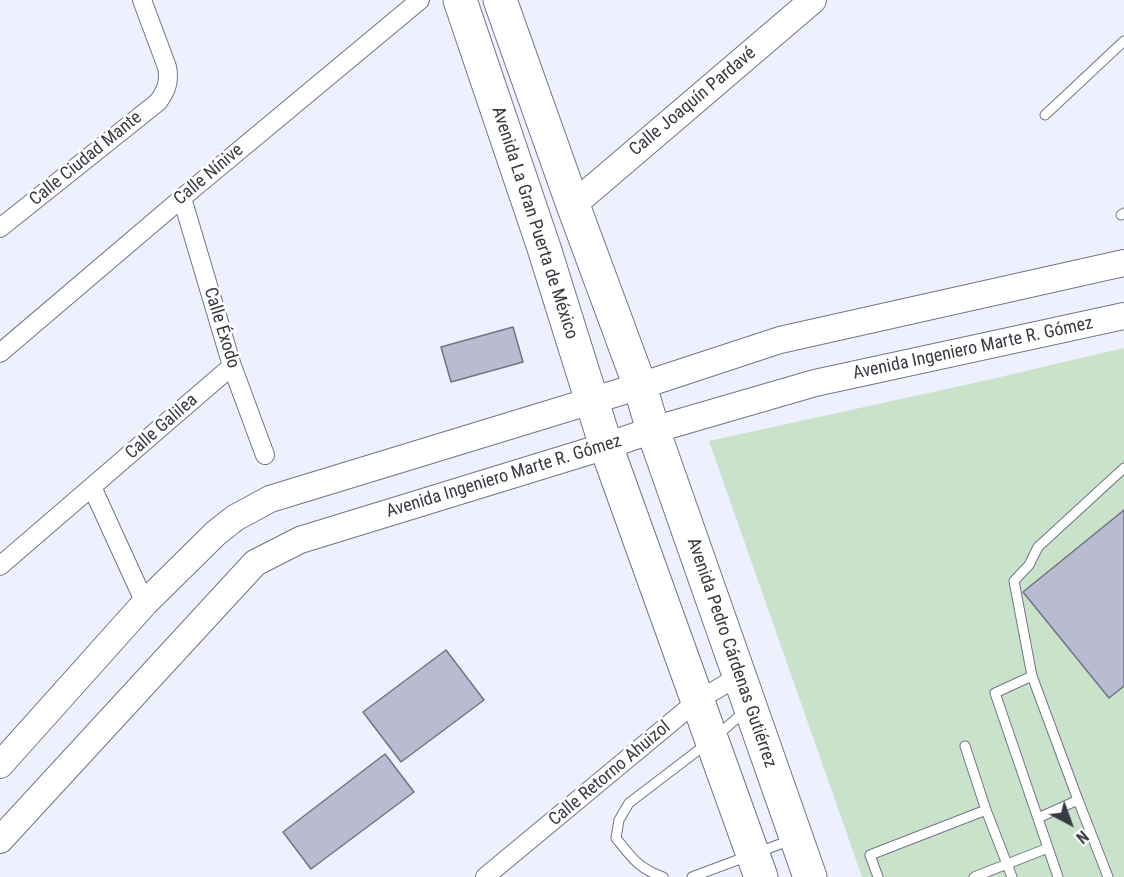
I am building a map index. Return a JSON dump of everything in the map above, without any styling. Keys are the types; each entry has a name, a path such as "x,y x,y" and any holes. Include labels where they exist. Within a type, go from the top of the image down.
{"highway":[{"name":"Avenida La Gran Puerta de México","path":"460,0 544,248 606,446"},
{"path":"500,0 640,386 653,430"},
{"name":"Avenida Pedro Cárdenas Gutiérrez","path":"653,430 810,877"},
{"path":"606,446 757,866"}],"main road":[{"name":"Calle Joaquín Pardavé","path":"573,205 813,0"},
{"path":"0,765 145,603 216,533 235,518 270,499 640,386 780,340 1124,263"},
{"name":"Avenida Ingeniero Marte R. Gómez","path":"0,840 255,563 300,540 653,430 816,383 1124,316"}],"street":[{"name":"Calle Ciudad Mante","path":"0,228 158,102 168,86 167,67 142,0"},
{"name":"Calle Nínive","path":"0,353 420,0"},
{"name":"Calle Éxodo","path":"182,198 232,366 265,455"},
{"name":"Calle Galilea","path":"0,566 232,366"},
{"path":"92,487 145,603"},
{"name":"Calle Retorno Ahuizol","path":"485,877 698,701 739,676"}],"lane":[{"path":"1045,115 1124,41"},
{"path":"1108,877 1032,676 1014,580 1029,565 1038,547 1124,468"},
{"path":"1032,676 995,693 1058,877"},
{"path":"663,877 651,873 633,861 616,838 618,820 629,803 751,707"},
{"path":"965,746 1011,877"},
{"path":"1038,818 1078,800"},
{"path":"878,877 870,855 987,810"},
{"path":"693,877 757,866 796,838"},
{"path":"974,877 1048,848"}],"green space":[{"path":"1124,348 1124,877 862,877 709,441"}],"building":[{"path":"513,327 523,362 451,382 441,347"},
{"path":"1124,510 1124,686 1109,698 1023,592"},
{"path":"446,650 484,700 401,762 363,712"},
{"path":"385,754 414,792 311,869 283,832"}]}
